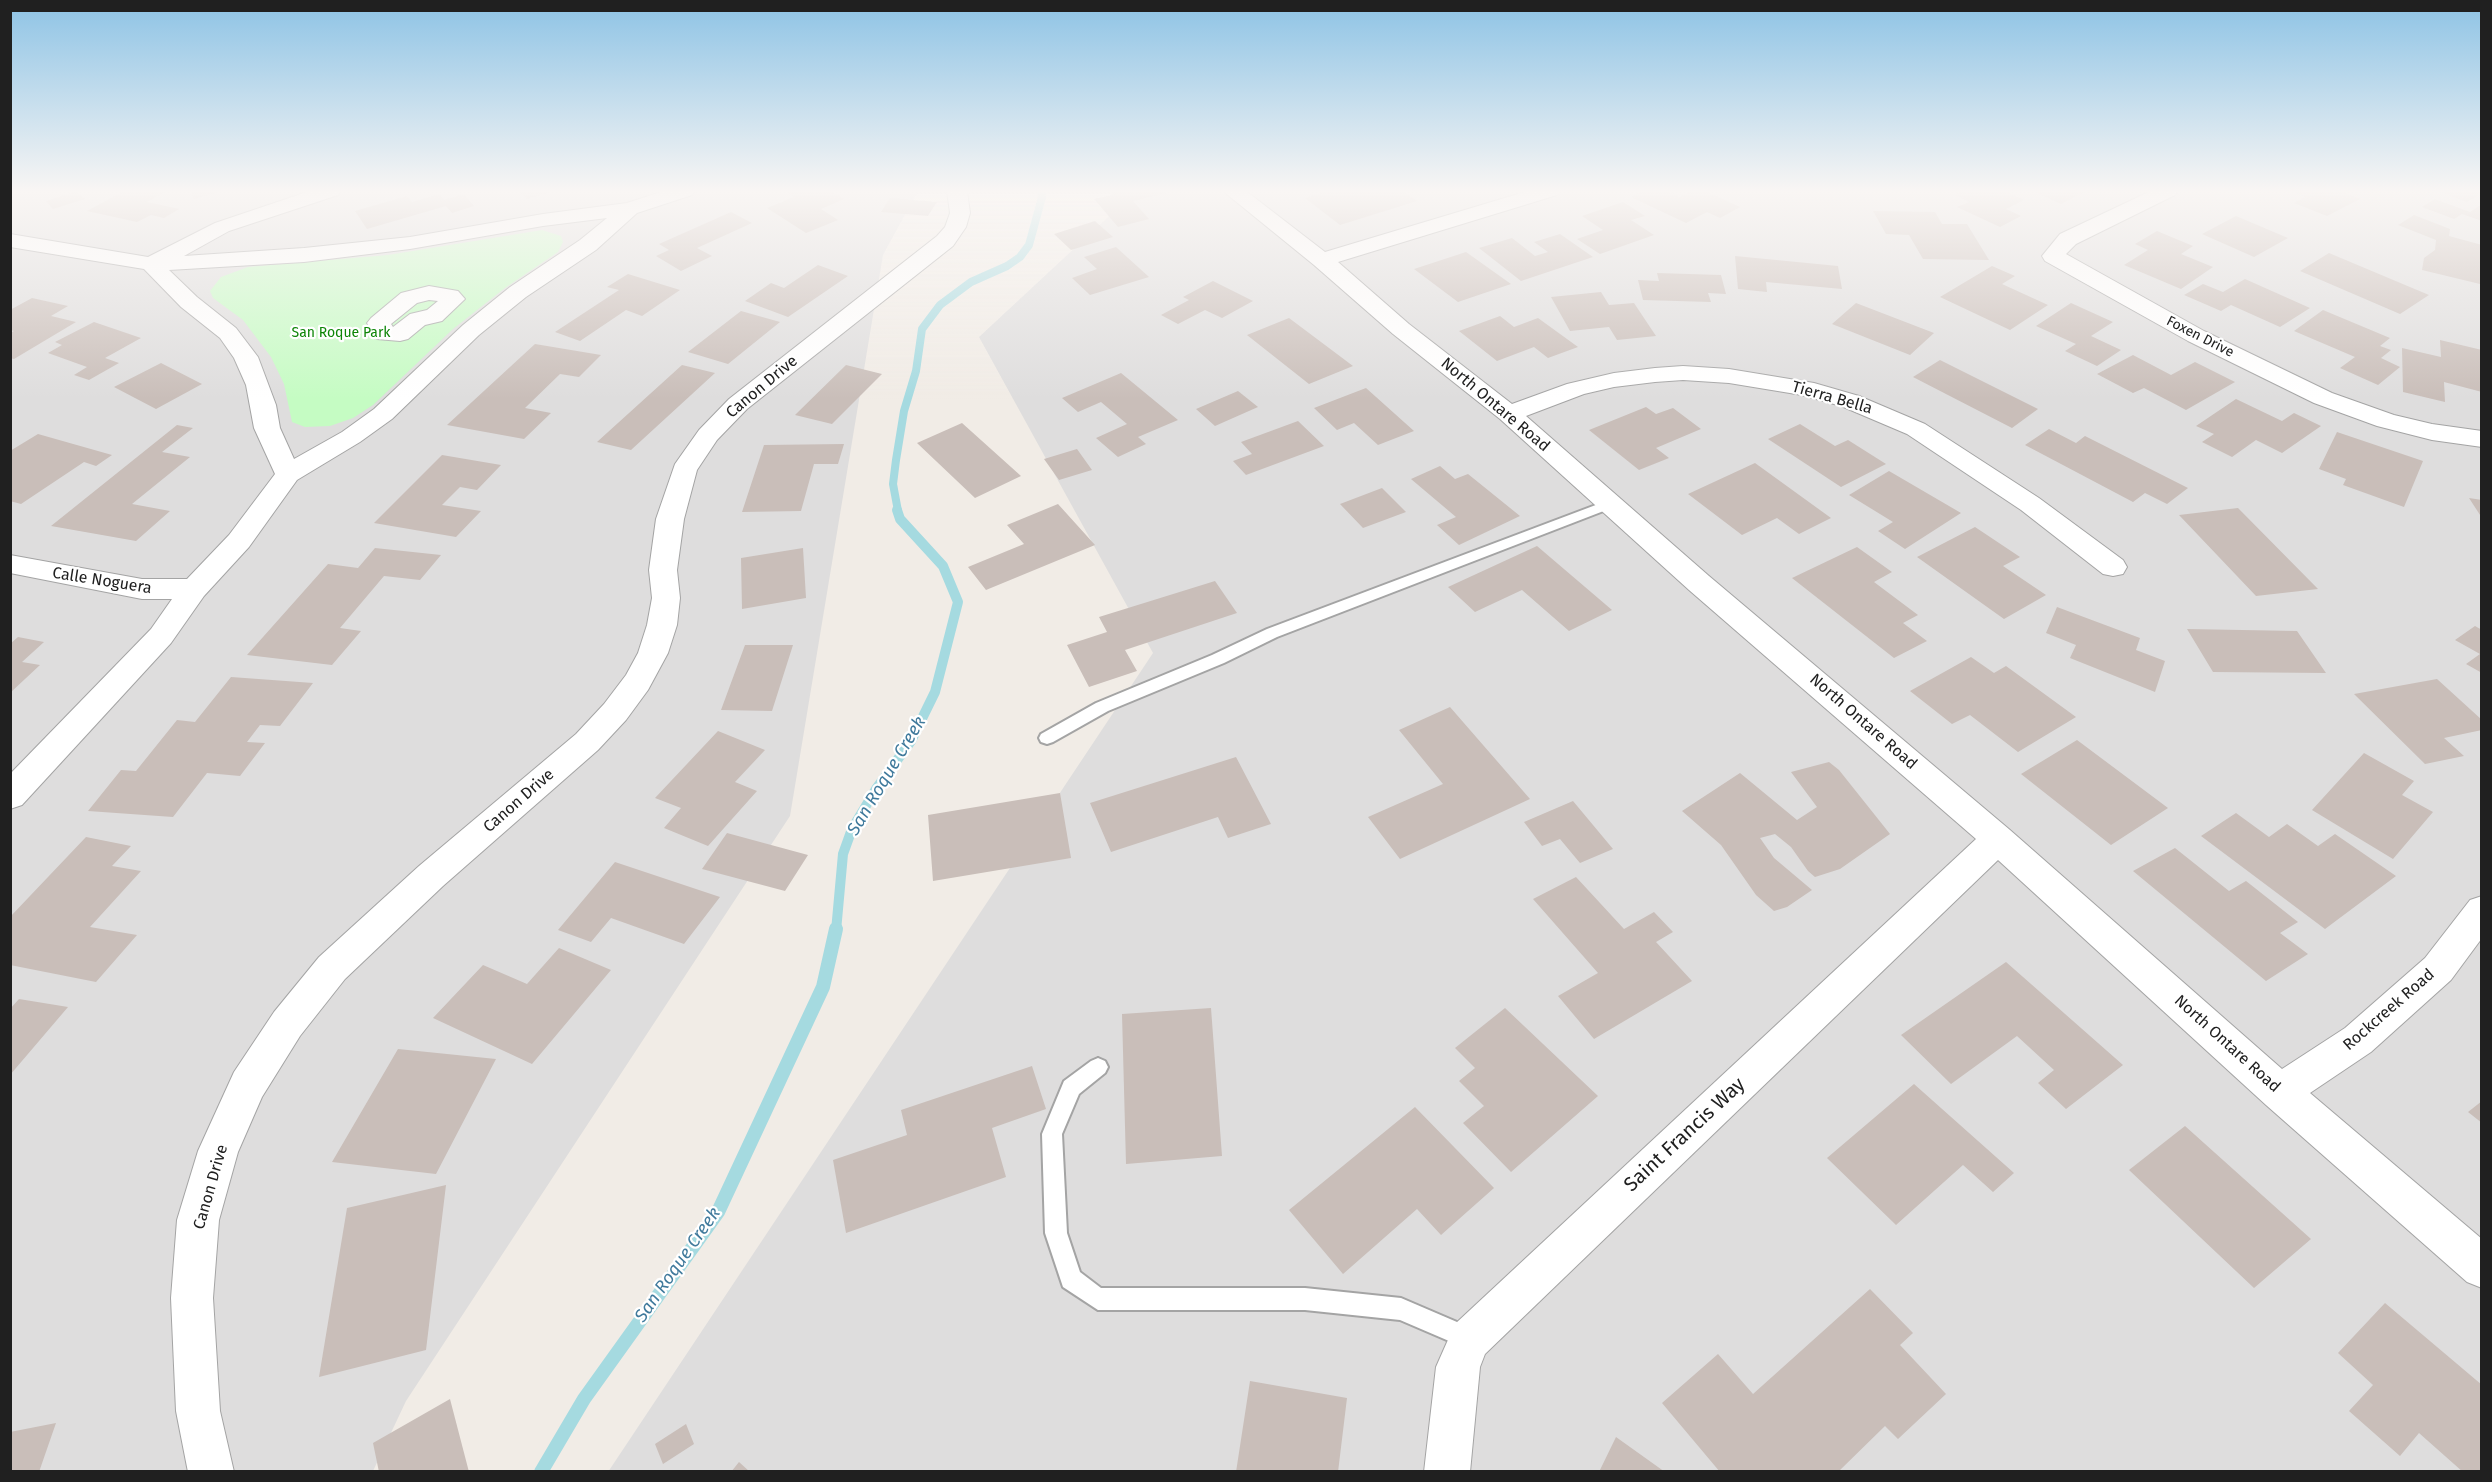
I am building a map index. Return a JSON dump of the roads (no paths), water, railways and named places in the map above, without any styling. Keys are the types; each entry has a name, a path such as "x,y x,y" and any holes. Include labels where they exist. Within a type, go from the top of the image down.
{"street":[{"path":"128,260 151,264 207,260"},
{"path":"151,264 158,260"},
{"path":"10,796 161,636 194,589 239,541 288,474 351,437 383,414 471,330 518,292 565,260"},
{"name":"Canon Drive","path":"211,1472 198,1411 192,1298 198,1220 218,1151 248,1085 286,1024 332,968 431,876 587,742 615,712 637,682 648,663 662,625 666,598 664,560 670,519 684,470 708,435 738,404 921,260"},
{"name":"North Ontare Road","path":"1322,260 1401,329 1509,414 1609,504 1998,839 2280,1092 2481,1267"},
{"name":"Foxen Drive","path":"2060,260 2196,336 2323,398 2386,421 2432,432 2481,439"},
{"path":"151,264 189,302 228,333 246,357 264,405 267,428 288,474"},
{"name":"Tierra Bella","path":"1509,414 1576,389 1614,380 1655,375 1683,373 1729,376 1805,388 1861,405 1916,429 2030,504 2113,567"},
{"name":"Calle Noguera","path":"10,564 142,589 194,589"},
{"name":"Saint Francis Way","path":"1448,1472 1458,1366 1470,1339 1998,839"},
{"name":"Rockcreek Road","path":"2280,1092 2358,1040 2438,969 2481,910"}],"lane":[{"path":"1047,738 1102,707 1218,659 1272,633 1609,504"},
{"path":"1098,1067 1071,1088 1052,1134 1052,1144 1056,1233 1071,1279 1098,1299 1305,1299 1401,1309 1470,1339"}],"waterway":[{"name":"San Roque Creek","path":"898,511 893,484 896,460 904,411 916,371 922,329 940,305 971,282 1015,260"},
{"name":"San Roque Creek","path":"836,931 843,854 852,829 876,789 911,741 935,692 958,602 943,566 900,519 897,510"},
{"name":"San Roque Creek","path":"541,1472 584,1399 718,1212 823,987 836,929"}],"park label":[{"name":"San Roque Park","path":"341,333"}]}
